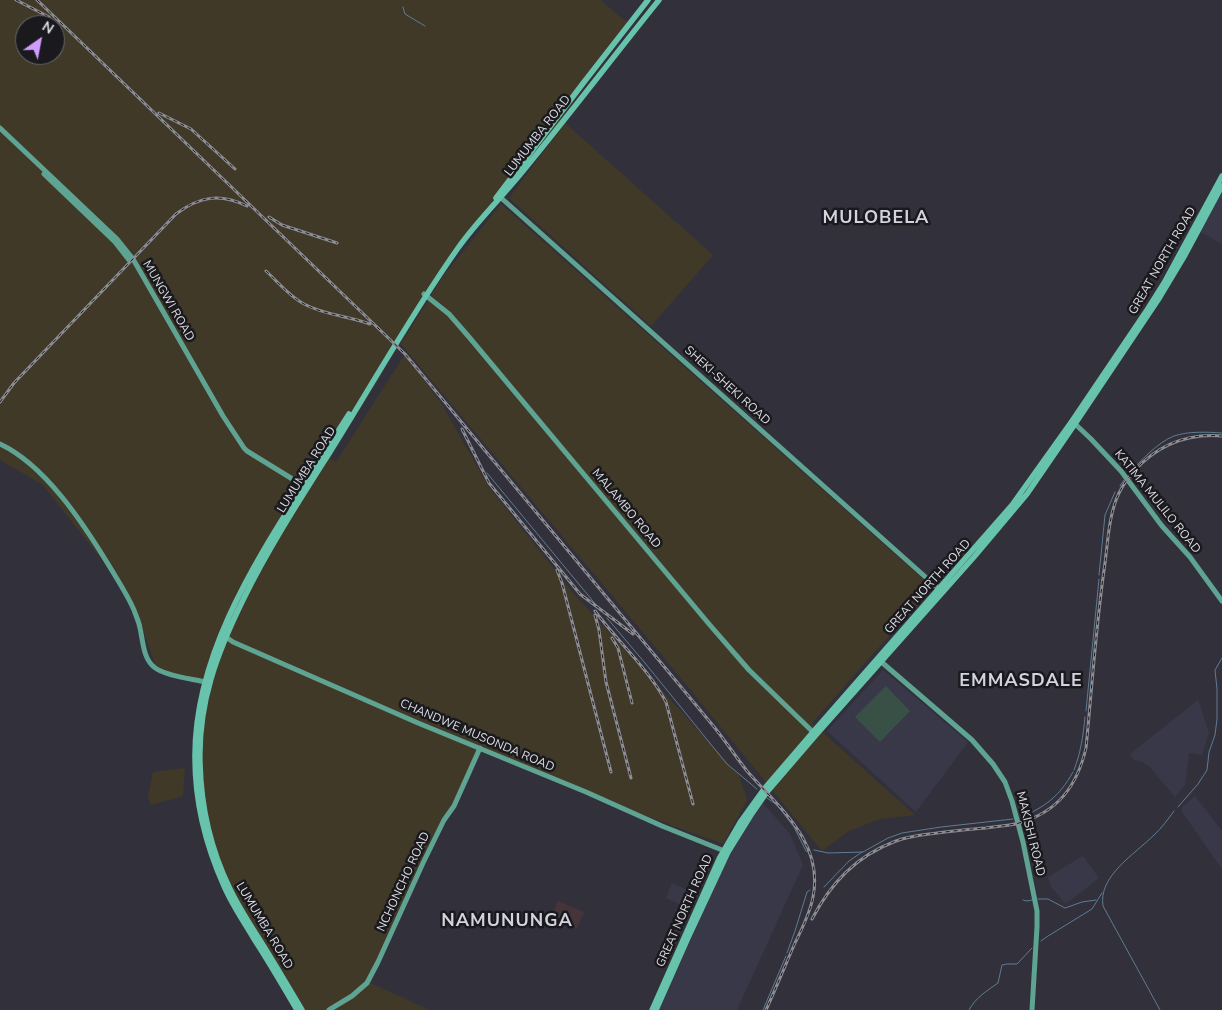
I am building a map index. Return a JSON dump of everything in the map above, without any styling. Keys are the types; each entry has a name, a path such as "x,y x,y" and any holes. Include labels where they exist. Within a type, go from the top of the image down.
{"main road":[{"name":"LUMUMBA ROAD","path":"500,196 584,82 648,0"},
{"name":"LUMUMBA ROAD","path":"297,1010 230,900 205,834 199,806 195,756 198,716 207,682 224,635 267,554 305,488 425,295 464,240 658,0"},
{"name":"GREAT NORTH ROAD","path":"1074,422 1164,284 1222,176"},
{"name":"GREAT NORTH ROAD","path":"652,1010 726,851 745,823 814,733 940,591 1012,505 1074,422 1158,300 1185,255 1222,186"},
{"name":"LUMUMBA ROAD","path":"207,682 201,727 200,764 205,811 214,850 240,908 302,1010"},
{"name":"GREAT NORTH ROAD","path":"656,1010 726,851"}],"street":[{"name":"MUNGWI ROAD","path":"0,128 117,239 133,259 223,416 244,448 305,488"},
{"name":"MUNGWI ROAD","path":"0,132 115,242 130,262 243,451 305,488"},
{"name":"SHEKI-SHEKI ROAD","path":"500,196 940,591"},
{"name":"MALAMBO ROAD","path":"425,295 449,314 469,337 744,664 814,733"},
{"name":"KATIMA MULILO ROAD","path":"1074,422 1126,478 1157,519 1190,557 1222,601"},
{"path":"0,444 19,455 46,478 96,544 128,597 140,626 147,657 154,667 166,672 207,682"},
{"name":"CHANDWE MUSONDA ROAD","path":"224,635 233,642 418,723 726,851"},
{"name":"MAKISHI ROAD","path":"879,660 972,740 994,764 1005,782 1023,842 1037,911 1038,927 1032,1010"},
{"name":"NCHONCHO ROAD","path":"329,1010 352,996 367,983 422,863 441,826 454,806 480,748"}],"shaded area":[{"path":"0,0 601,0 631,24 556,126 466,238 330,458 336,462 405,354 443,406 488,486 574,594 739,775 747,800 723,844 586,794 479,749 368,982 430,1010 302,1010 246,917 219,862 207,820 199,761 207,685 169,675 156,667 142,627 118,580 43,485 0,460"},
{"path":"565,123 713,255 651,326 509,198"},
{"path":"1222,192 1222,244 1200,232"},
{"path":"501,204 932,587 812,723 915,815 880,819 849,831 822,851 662,655 401,344 441,279"},
{"path":"883,670 968,742 916,812 827,731"},
{"path":"1198,700 1209,733 1202,755 1189,753 1185,785 1175,797 1149,766 1134,760 1130,754"},
{"path":"185,768 183,796 151,805 148,798 153,772"},
{"path":"1195,796 1222,831 1222,869 1182,812 1182,807"},
{"path":"761,801 790,834 803,865 737,1010 659,1010 731,850"},
{"path":"1083,856 1099,878 1066,904 1051,887 1048,877"},
{"path":"672,883 698,895 692,910 666,898"},
{"path":"558,901 584,912 577,928 551,917"}],"green space":[{"path":"886,686 910,711 880,742 855,717"}],"waterway":[{"path":"403,7 405,14 425,26"},
{"path":"1128,475 1155,448 1174,436 1204,432 1222,433"},
{"path":"487,473 597,606"},
{"path":"1120,486 1124,480"},
{"path":"1099,575 1105,515 1115,492"},
{"path":"1086,711 1099,579"},
{"path":"607,618 727,764 757,789"},
{"path":"1178,807 1198,784 1207,770 1209,752 1215,735 1217,719 1215,670 1222,658"},
{"path":"1074,770 1081,744 1085,717"},
{"path":"1020,818 1051,800 1068,781 1073,772"},
{"path":"767,798 777,805 794,827 808,852"},
{"path":"1160,1010 1103,906 1103,895 1112,875 1157,832 1174,811"},
{"path":"814,850 828,853 863,852 888,838 902,833 1013,819"},
{"path":"824,887 849,861 862,852"},
{"path":"787,953 807,892 810,890"},
{"path":"1041,941 1092,909 1102,893"},
{"path":"1038,899 1048,899 1065,908 1082,902 1096,900"},
{"path":"1023,900 1032,900"},
{"path":"969,1010 978,998 998,983 1002,965 1017,964 1032,948"},
{"path":"763,1010 786,956"}],"railway":[{"path":"16,0 45,15"},
{"path":"37,0 405,354 715,728 747,771 796,827 812,859 815,877 813,897 806,921 766,1010"},
{"path":"159,113 191,129 235,169"},
{"path":"0,402 14,383 176,214 193,203 210,198 228,199 247,206"},
{"path":"269,217 282,225 337,243"},
{"path":"266,271 289,293 304,304 320,311 370,324"},
{"path":"462,429 489,483 580,594 633,634"},
{"path":"812,919 836,882 857,863 882,847 901,839 916,836 1019,823 1045,812 1064,796 1077,774 1086,748 1108,536 1113,510 1119,493 1134,471 1153,454 1163,448 1185,439 1222,436"},
{"path":"557,570 611,772"},
{"path":"595,611 642,666 666,702 693,804"},
{"path":"595,615 599,630 606,682 631,778"},
{"path":"612,638 618,648 632,703"}],"district":[{"name":"MULOBELA","path":"876,219"},
{"name":"EMMASDALE","path":"1021,682"},
{"name":"NAMUNUNGA","path":"507,922"}]}
